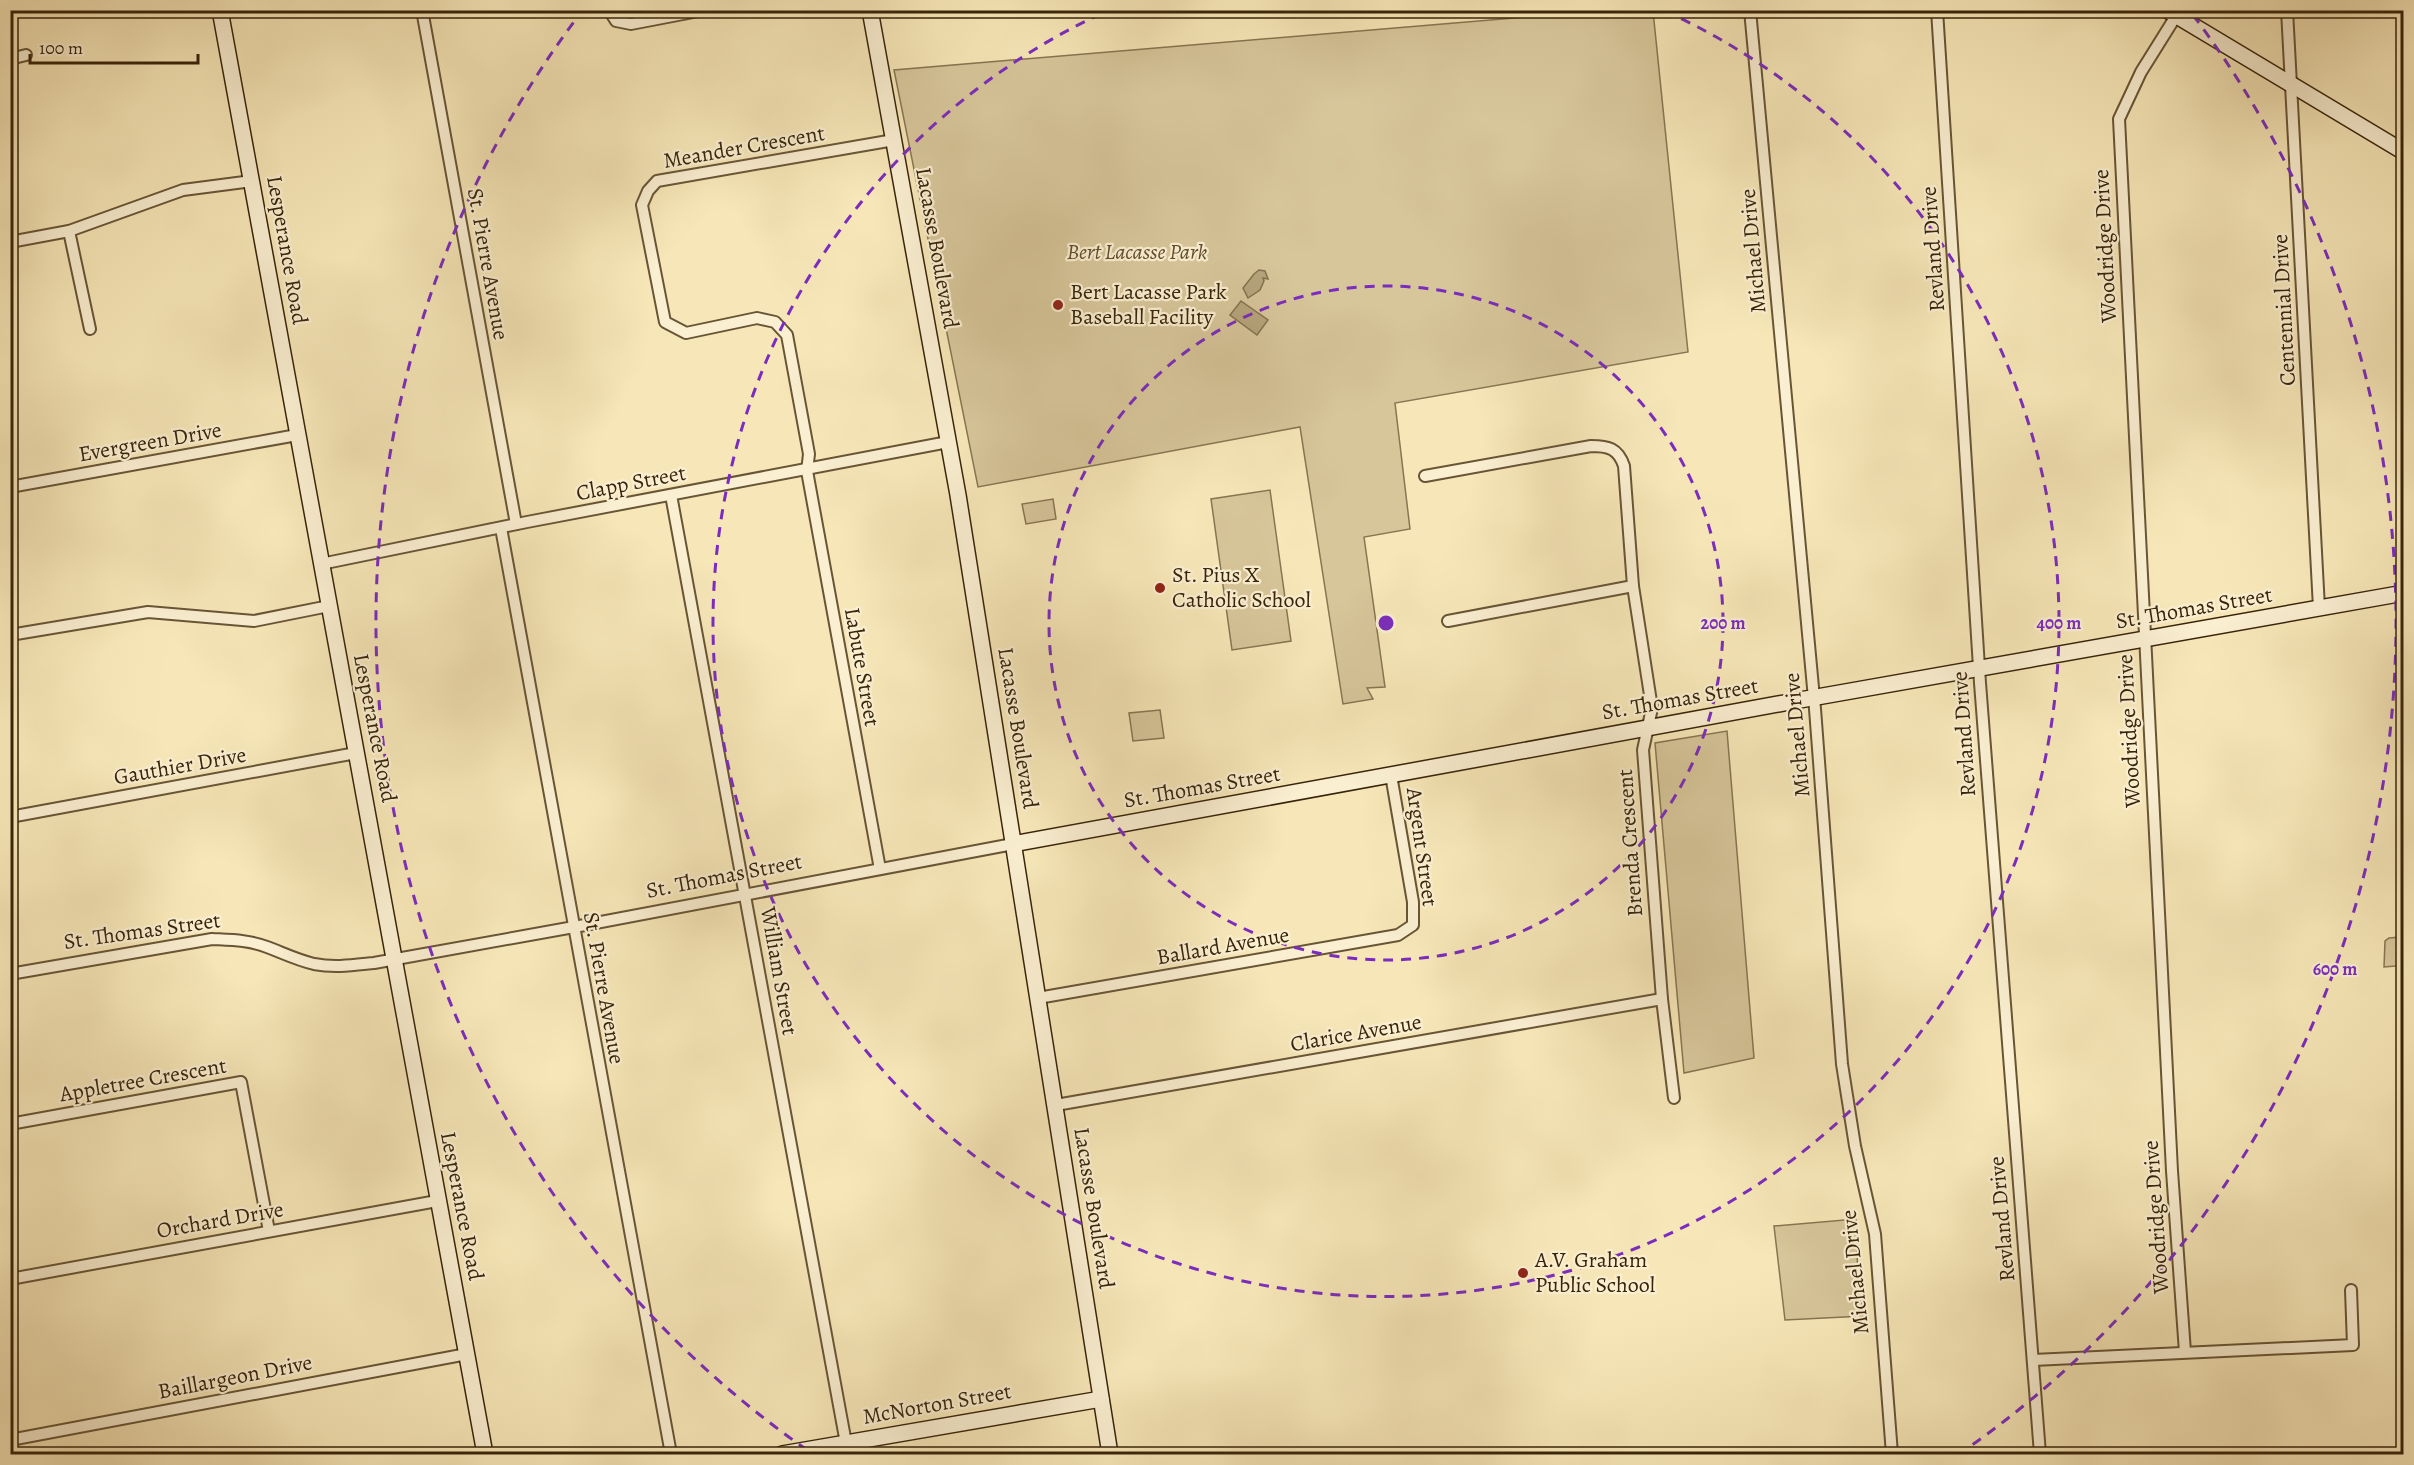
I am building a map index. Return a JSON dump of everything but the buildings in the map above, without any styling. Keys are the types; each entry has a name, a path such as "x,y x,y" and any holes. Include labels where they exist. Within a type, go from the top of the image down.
{"street":[{"name":"Lesperance Road","path":"220,10 485,1455"},
{"name":"St. Pierre Avenue","path":"422,10 516,524"},
{"path":"609,10 616,21 631,24 704,10"},
{"name":"Lacasse Boulevard","path":"870,10 948,442 1056,1105 1110,1455"},
{"name":"Michael Drive","path":"1750,10 1814,698 1842,1064 1855,1146 1875,1234 1892,1455"},
{"name":"Revland Drive","path":"1937,10 1979,668 2040,1455"},
{"name":"Centennial Drive","path":"2287,10 2319,608"},
{"path":"2171,13 2403,152"},
{"name":"Woodridge Drive","path":"2171,13 2118,119 2172,1171 2185,1352"},
{"path":"10,59 26,55"},
{"name":"Meander Crescent","path":"807,471 809,454 787,335 775,322 757,318 686,333 665,322 642,205 648,191 657,181 894,140"},
{"path":"10,242 69,231 183,190 252,181"},
{"path":"69,231 90,329"},
{"name":"Evergreen Drive","path":"10,486 297,435"},
{"name":"Clapp Street","path":"321,564 516,524 807,471 948,442"},
{"name":"Brenda Crescent","path":"1425,476 1591,446 1613,449 1621,456 1624,466 1633,586 1652,708 1643,750 1662,999 1674,1098"},
{"name":"Labute Street","path":"807,471 880,869"},
{"name":"William Street","path":"671,495 847,1449"},
{"name":"St. Pierre Avenue","path":"501,528 671,1455"},
{"path":"1448,621 1633,586"},
{"name":"St. Thomas Street","path":"10,974 212,939 241,940 266,946 292,958 341,967 395,959 1647,728 2403,593"},
{"path":"10,636 148,612 254,621 329,606"},
{"name":"Gauthier Drive","path":"10,817 356,753"},
{"name":"Argent Street","path":"1391,775 1413,903 1413,926"},
{"name":"Ballard Avenue","path":"1038,998 1398,935 1413,926"},
{"name":"Clarice Avenue","path":"1056,1105 1662,999"},
{"name":"Appletree Crescent","path":"10,1124 241,1082 269,1231"},
{"name":"Orchard Drive","path":"10,1279 437,1201"},
{"path":"2033,1360 2353,1345 2351,1290"},
{"name":"Baillargeon Drive","path":"10,1440 467,1354"},
{"name":"McNorton Street","path":"782,1455 847,1449 1101,1399"}],"green space":[{"name":"Bert Lacasse Park","path":"1597,11 1653,11 1688,352 1395,403 1410,529 1364,537 1385,687 1367,688 1373,699 1343,704 1300,427 978,487 894,70"},
{"path":"1270,490 1291,641 1232,650 1211,499"},
{"path":"1053,499 1056,519 1026,524 1022,504"},
{"path":"1160,710 1164,738 1133,741 1129,713"},
{"path":"1727,731 1754,1058 1684,1073 1655,743"},
{"path":"2400,937 2402,958 2396,966 2384,967 2385,941 2389,938"},
{"path":"1856,1219 1858,1282 1864,1316 1785,1320 1774,1226"}],"shaded area":[{"path":"1259,270 1265,271 1268,279 1263,278 1260,290 1248,298 1243,288"},
{"path":"1241,301 1268,320 1257,335 1230,315"}],"place":[{"name":"Bert Lacasse Park Baseball Facility","path":"1058,305"},
{"name":"St. Pius X Catholic School","path":"1160,588"},
{"name":"A.V. Graham Public School","path":"1523,1273"}]}
